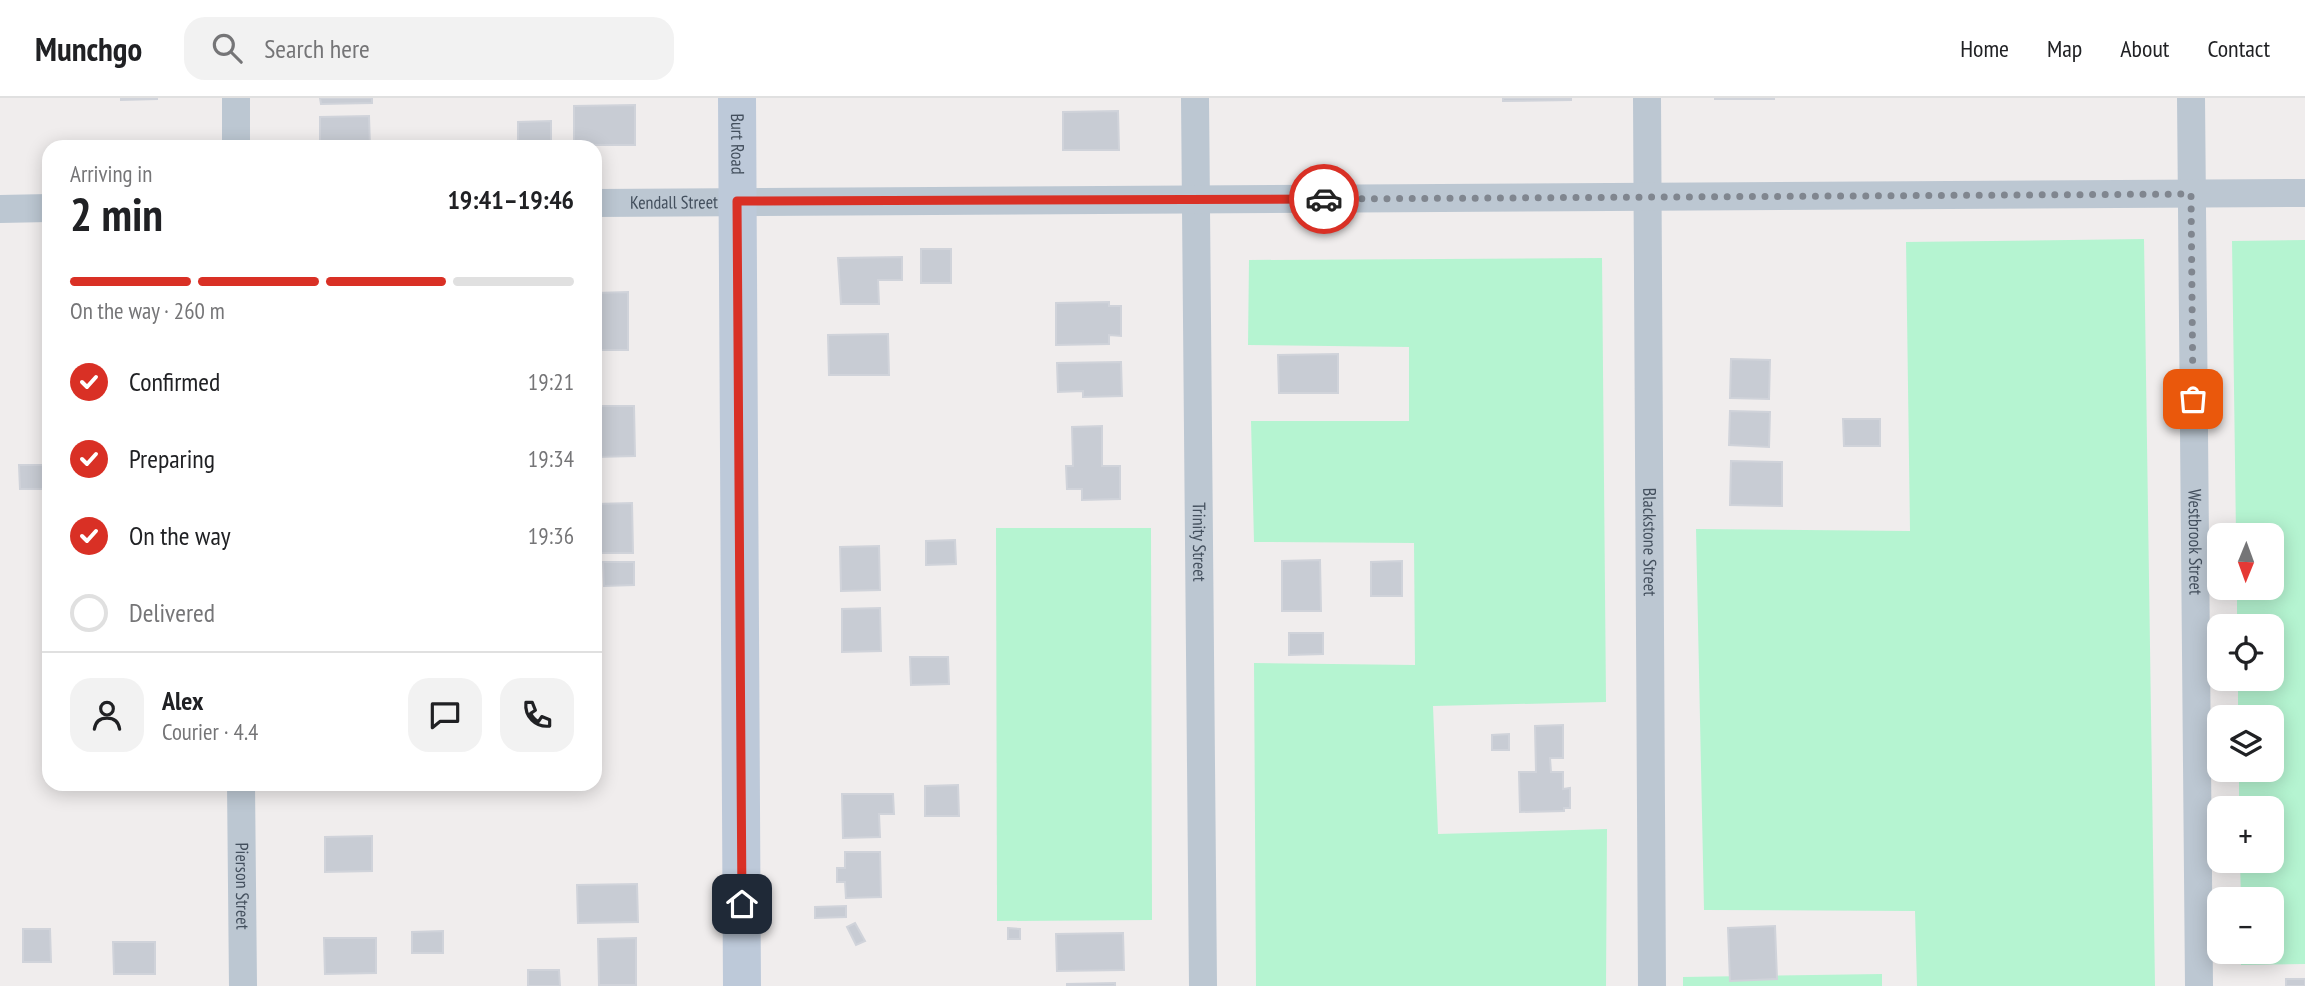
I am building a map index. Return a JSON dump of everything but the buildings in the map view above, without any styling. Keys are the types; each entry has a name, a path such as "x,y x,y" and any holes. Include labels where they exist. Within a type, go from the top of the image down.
{"street":[{"path":"236,98 236,140"},
{"name":"Burt Road","path":"737,98 742,986"},
{"name":"Trinity Street","path":"1195,98 1203,986"},
{"name":"Blackstone Street","path":"1647,98 1651,986"},
{"name":"Westbrook Street","path":"2191,98 2199,986"},
{"name":"Kendall Street","path":"602,203 2305,193"},
{"path":"0,209 42,208"},
{"name":"Pierson Street","path":"241,791 243,986"}],"green space":[{"path":"2144,239 2155,986 1917,986 1915,911 1704,910 1696,529 1910,531 1906,242"},
{"path":"2305,240 2305,964 2241,965 2284,964 2284,887 2241,887 2240,873 2284,873 2284,796 2239,796 2239,782 2284,782 2284,705 2238,705 2238,691 2284,691 2284,614 2237,614 2237,600 2284,600 2284,523 2236,523 2232,241"},
{"path":"1602,258 1606,702 1433,706 1438,834 1607,829 1606,986 1256,986 1254,663 1415,665 1414,543 1254,542 1251,421 1409,421 1409,347 1248,345 1249,260"},
{"path":"996,528 1151,528 1152,920 997,921"},
{"path":"1882,974 1882,986 1683,986 1683,977"}],"way so far":[{"path":"1324,199 2191,194 2193,399"}],"route":[{"path":"742,904 737,201 1324,199"}]}
